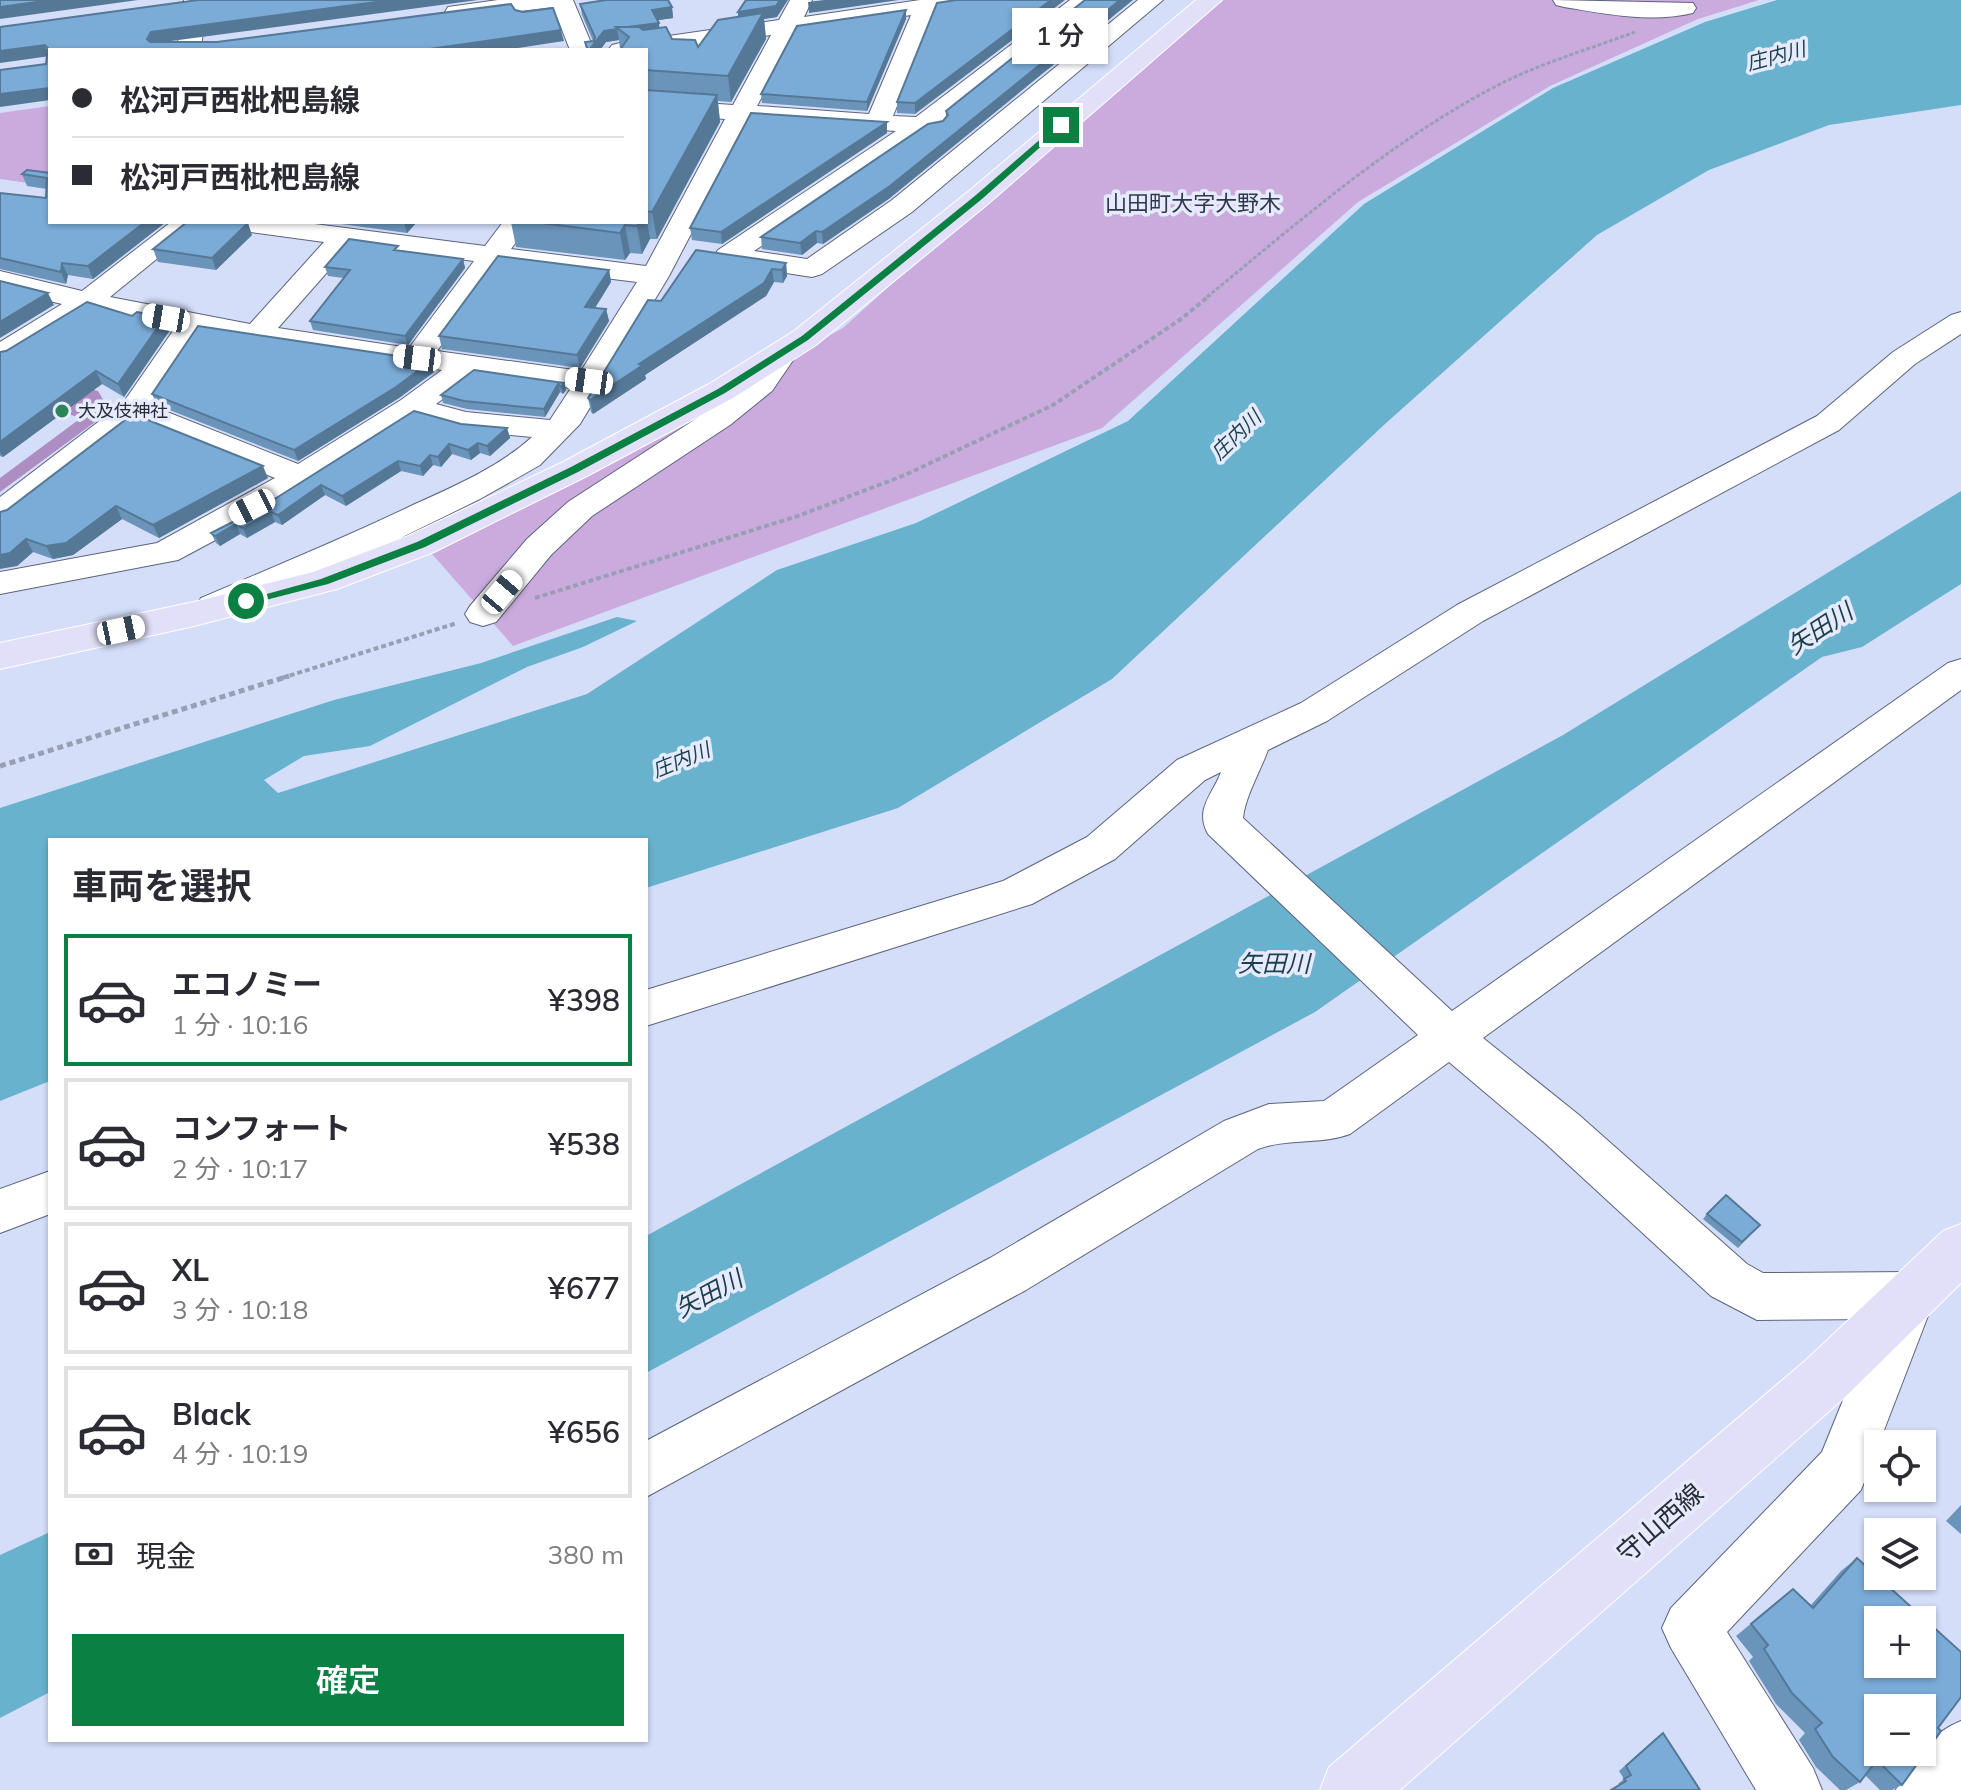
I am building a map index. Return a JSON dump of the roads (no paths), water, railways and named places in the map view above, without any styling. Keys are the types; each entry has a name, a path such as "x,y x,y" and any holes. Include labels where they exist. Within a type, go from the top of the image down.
{"main road":[{"path":"0,656 194,614 324,581 421,544 588,462 721,391 805,338 979,197 1200,2"},
{"name":"守山西線","path":"1352,1790 1825,1379 1961,1248"}],"street":[{"path":"629,48 795,13 926,6 967,0"},
{"path":"728,256 925,123 1084,0"},
{"path":"670,248 812,268 902,206 1152,0"},
{"path":"1564,0 1616,9 1661,12 1685,8"},
{"path":"194,2 194,47"},
{"path":"433,20 560,2 592,4"},
{"path":"560,2 581,48"},
{"path":"879,120 926,6"},
{"path":"194,614 366,541 468,492 528,458 557,430 655,276 795,13"},
{"path":"648,106 925,123 979,143"},
{"path":"0,355 85,303 185,224"},
{"path":"251,224 655,276"},
{"path":"417,358 516,224"},
{"path":"257,334 344,236"},
{"path":"0,280 85,303 257,334 589,381"},
{"path":"648,1007 1017,893 1101,848 1191,770 1314,712 1470,613 1828,423 1904,358 1961,321"},
{"path":"0,514 134,410 193,323"},
{"path":"483,614 539,547 580,509 719,418 761,384 785,350"},
{"path":"0,583 166,552 252,507 412,407 469,365"},
{"path":"412,407 491,425 557,430"},
{"path":"134,410 298,476"},
{"path":"648,1469 1008,1274 1248,1131 1269,1124 1333,1120 1961,672"},
{"path":"1251,742 1236,785 1225,798 1222,823 1451,1038 1562,1129 1729,1280 1757,1297 1911,1295 1842,1471 1691,1628 1791,1790"},
{"path":"0,1211 48,1193"},
{"path":"1927,1790 1961,1751"}],"water":[{"name":"庄内川","path":"1777,0 1961,0 1961,105 1829,125 1709,170 1597,235 1385,424 1112,679 898,808 648,887 648,838 48,838 48,1082 0,1101 0,808 334,700 481,663 617,617 637,621 583,647 527,667 370,746 304,756 264,780 278,793 587,694 777,570 916,523 1128,421 1364,204 1553,88 1705,22"},
{"name":"矢田川","path":"1961,491 1961,584 1862,647 1822,657 1315,1012 648,1372 648,1235 1563,735"},
{"path":"48,1533 48,1693 0,1718 0,1555"}],"place":[{"name":"大及伎神社","path":"62,411"}],"district":[{"name":"山田町大字大野木","path":"1193,203"}]}
